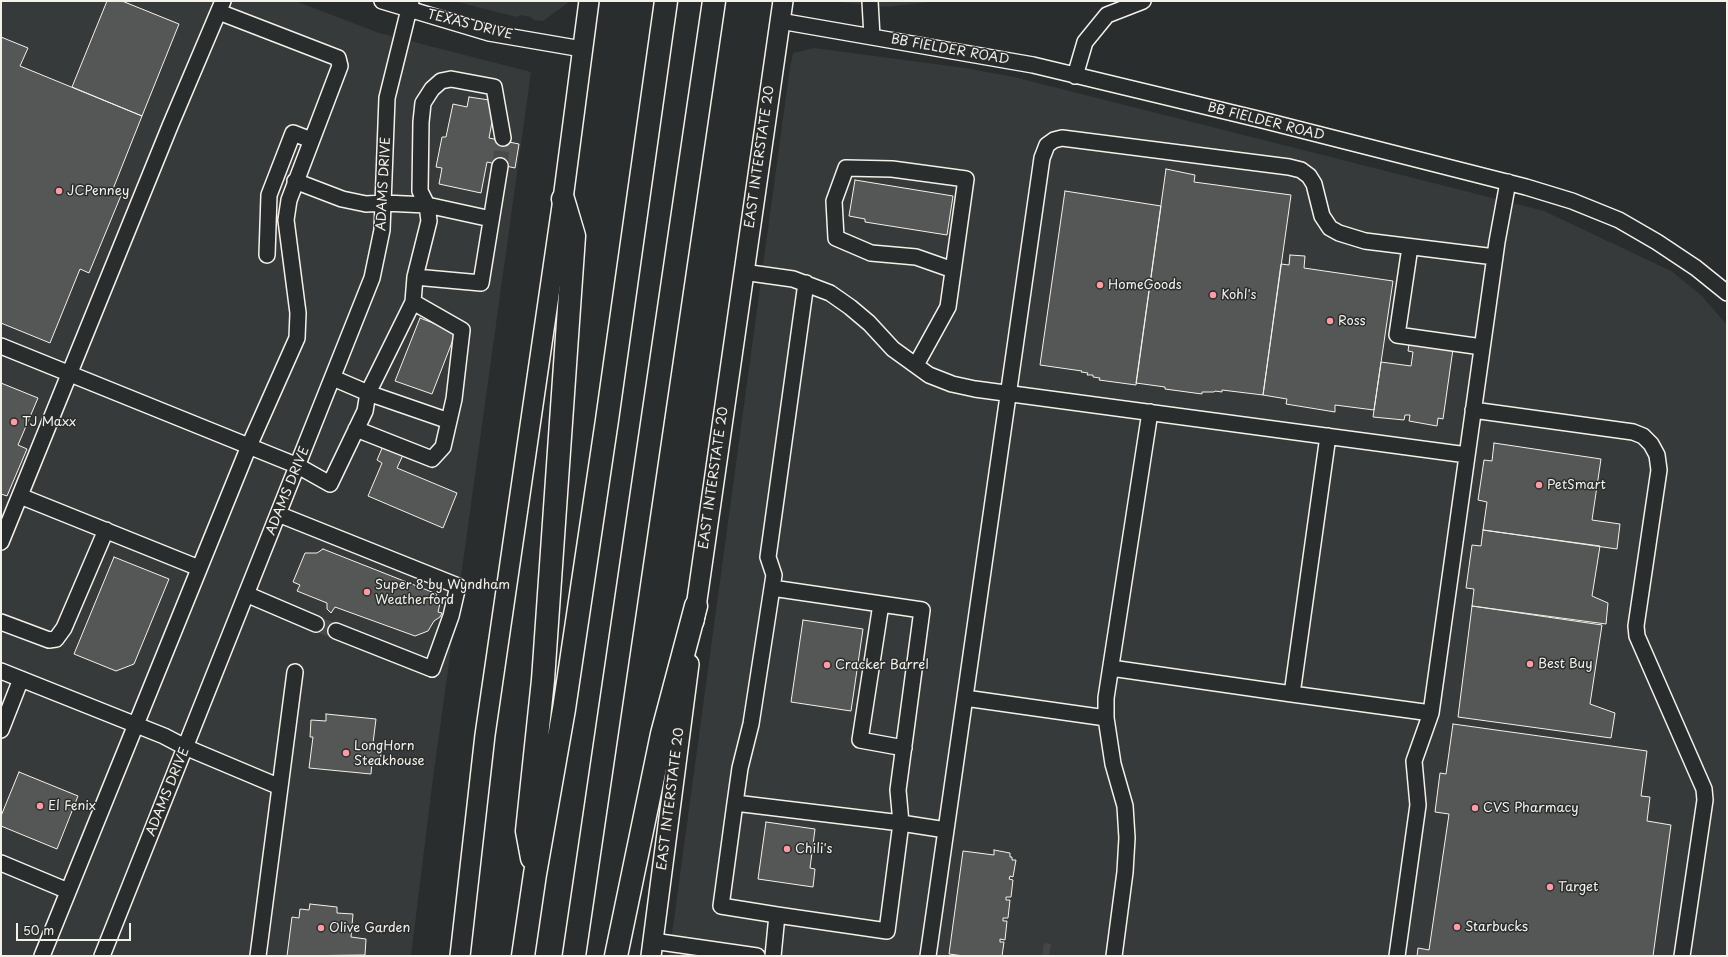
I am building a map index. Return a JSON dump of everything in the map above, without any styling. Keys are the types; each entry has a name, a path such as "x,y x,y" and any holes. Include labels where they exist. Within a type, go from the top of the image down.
{"highway":[{"path":"523,956 535,874 565,701 607,420 666,1"},
{"path":"574,956 714,1"},
{"path":"535,874 527,831 543,680 574,236 563,199"},
{"path":"616,956 662,734 696,606"}],"main road":[{"path":"460,956 485,735 563,199 589,1"},
{"name":"EAST INTERSTATE 20","path":"652,949 696,606 783,1"}],"street":[{"name":"TEXAS DRIVE","path":"382,1 410,5 489,33 582,49"},
{"path":"870,1 872,37"},
{"path":"1076,76 1085,42 1107,15 1143,1"},
{"name":"ADAMS DRIVE","path":"102,956 372,278 382,230 387,98 410,5"},
{"path":"1,542 199,55 221,7 338,58 340,66 295,182 289,200 286,220 298,313 297,338 249,446 42,956"},
{"name":"BB FIELDER ROAD","path":"780,21 980,55 1076,76 1262,120 1508,182 1572,201 1619,220 1683,259 1727,293"},
{"path":"1,346 298,466 330,484 365,411 368,393 413,302 415,277 429,222 427,205 420,191 421,122 423,103 432,89 441,81 451,79 494,87 503,138"},
{"path":"267,255 269,195 293,133 311,140"},
{"path":"928,956 1042,158 1047,146 1054,140 1062,138 1289,167 1301,170 1309,176 1314,184 1322,216 1330,228 1351,238 1410,247 1495,257"},
{"path":"415,277 481,283 500,166"},
{"path":"916,365 948,307 966,180 892,169 846,168 834,201 836,238 871,253 916,257 953,270"},
{"path":"295,182 342,199 366,204 384,203 427,205 491,219"},
{"path":"1397,956 1418,805 1414,761 1431,713 1495,257 1508,182"},
{"path":"1410,247 1397,335 1482,347"},
{"path":"743,272 776,276 806,283 830,293 869,323 893,349 929,375 952,384 1008,393 1467,455"},
{"path":"772,588 922,610 898,790 901,823 887,931 721,906 740,768 751,724 774,575 768,557 806,283"},
{"path":"356,429 432,459 443,447 454,399 462,330 413,302"},
{"path":"332,378 368,393 449,421"},
{"path":"1473,410 1633,432 1643,436 1651,444 1657,455 1659,470 1636,626 1637,636 1704,789 1705,800 1682,956"},
{"path":"1114,956 1125,872 1127,838 1125,806 1112,764 1106,718 1106,698 1150,412"},
{"path":"1292,694 1328,436"},
{"path":"20,496 199,568"},
{"path":"278,514 458,586 450,616 432,668 336,631"},
{"path":"1,622 49,640 56,639 64,628 106,530"},
{"path":"246,594 316,624"},
{"path":"881,604 860,740 904,748"},
{"path":"1111,668 1431,713"},
{"path":"1,672 164,736 185,747 280,788"},
{"path":"258,956 295,672"},
{"path":"1,730 21,680"},
{"path":"965,698 1106,718"},
{"path":"735,803 901,823 946,830"},
{"path":"1,863 68,891"},
{"path":"773,956 777,915"},
{"path":"652,949 757,956"}],"shaded area":[{"path":"1,1 295,1 379,33 531,72 433,778 411,956 1,956"},
{"path":"454,1 570,1 543,21 534,20 531,17 520,15 517,17"},
{"path":"833,1 937,1 886,7"},
{"path":"814,48 965,68 1014,77 1544,211 1671,271 1701,295 1727,325 1727,956 669,956 790,67 793,53"},
{"path":"1044,944 1051,944 1049,956 1042,956"}],"building":[{"path":"107,1 122,1 179,24 142,116 72,87"},
{"name":"JCPenney","path":"1,37 28,48 20,66 142,116 113,189 122,193 89,273 80,269 50,343 1,323"},
{"path":"469,97 496,101 489,138 519,144 515,168 487,162 481,193 439,184 442,168 436,167 442,137 446,137 453,104 467,107"},
{"name":"Kohl's","path":"1166,169 1195,175 1194,182 1291,195 1263,395 1222,390 1222,392 1202,392 1202,394 1136,383"},
{"path":"855,180 953,196 947,235 865,222 865,219 849,216"},
{"name":"HomeGoods","path":"1065,191 1161,206 1136,385 1099,380 1100,378 1093,377 1093,375 1087,375 1088,373 1081,372 1082,371 1040,365"},
{"name":"Ross","path":"1290,255 1305,256 1304,268 1393,281 1374,410 1335,405 1335,412 1286,404 1287,399 1263,395 1281,264 1289,265"},
{"path":"420,318 456,332 432,394 395,381"},
{"path":"1409,344 1453,349 1443,419 1438,418 1437,426 1409,421 1410,415 1405,415 1404,420 1373,417 1381,362 1411,366 1413,352 1408,351"},
{"name":"TJ Maxx","path":"1,383 38,398 18,445 27,449 7,496 1,494"},
{"name":"PetSmart","path":"1494,443 1601,459 1592,520 1620,524 1617,549 1483,530 1487,502 1478,500 1484,460 1492,461"},
{"path":"383,446 403,455 397,468 457,493 443,528 368,496 382,463 377,460"},
{"path":"1483,530 1600,546 1592,596 1608,603 1606,624 1472,606 1474,589 1466,588 1472,545 1481,546"},
{"name":"Super 8 by Wyndham Weatherford","path":"323,549 437,594 434,601 440,603 438,612 442,613 440,617 434,621 428,631 415,636 335,607 331,613 327,609 327,603 297,591 300,585 293,582 305,553 317,553"},
{"path":"114,557 169,579 134,664 116,671 74,654"},
{"name":"Best Buy","path":"1472,606 1602,625 1590,704 1615,713 1611,738 1458,717"},
{"name":"Cracker Barrel","path":"803,620 863,629 851,711 791,702"},
{"name":"LongHorn Steakhouse","path":"326,714 376,719 373,743 382,744 380,763 372,762 371,774 309,768 313,737 310,737 311,720 326,721"},
{"name":"Target","path":"1453,724 1647,751 1641,796 1650,797 1647,821 1671,825 1653,956 1417,956 1418,948 1429,950 1449,814 1435,812 1440,773 1446,774"},
{"name":"El Fenix","path":"19,772 78,796 57,849 1,826 1,816"},
{"name":"Chili's","path":"766,822 815,829 810,868 815,869 813,887 758,879"},
{"path":"994,850 1010,853 1012,860 1016,860 1013,877 1010,876 1009,879 1013,880 1011,897 1006,897 1006,900 1010,900 1008,918 1003,918 1003,921 1007,921 1005,940 1000,939 1000,942 1004,942 1002,956 964,956 949,954 963,851 994,855"},
{"name":"Olive Garden","path":"310,904 337,907 337,913 353,914 351,937 366,939 365,955 287,956 292,917 299,918 300,909 309,910"}],"tunnel":[{"path":"500,166 503,138"},
{"path":"316,624 336,631"}],"place":[{"name":"JCPenney","path":"59,191"},
{"name":"HomeGoods","path":"1100,285"},
{"name":"Kohl's","path":"1213,295"},
{"name":"Ross","path":"1330,321"},
{"name":"TJ Maxx","path":"14,422"},
{"name":"PetSmart","path":"1539,485"},
{"name":"Super 8 by Wyndham Weatherford","path":"367,592"},
{"name":"Best Buy","path":"1530,664"},
{"name":"Cracker Barrel","path":"827,665"},
{"name":"LongHorn Steakhouse","path":"346,753"},
{"name":"El Fenix","path":"40,806"},
{"name":"CVS Pharmacy","path":"1475,808"},
{"name":"Chili's","path":"787,849"},
{"name":"Target","path":"1550,887"},
{"name":"Starbucks","path":"1457,927"},
{"name":"Olive Garden","path":"321,928"}]}
